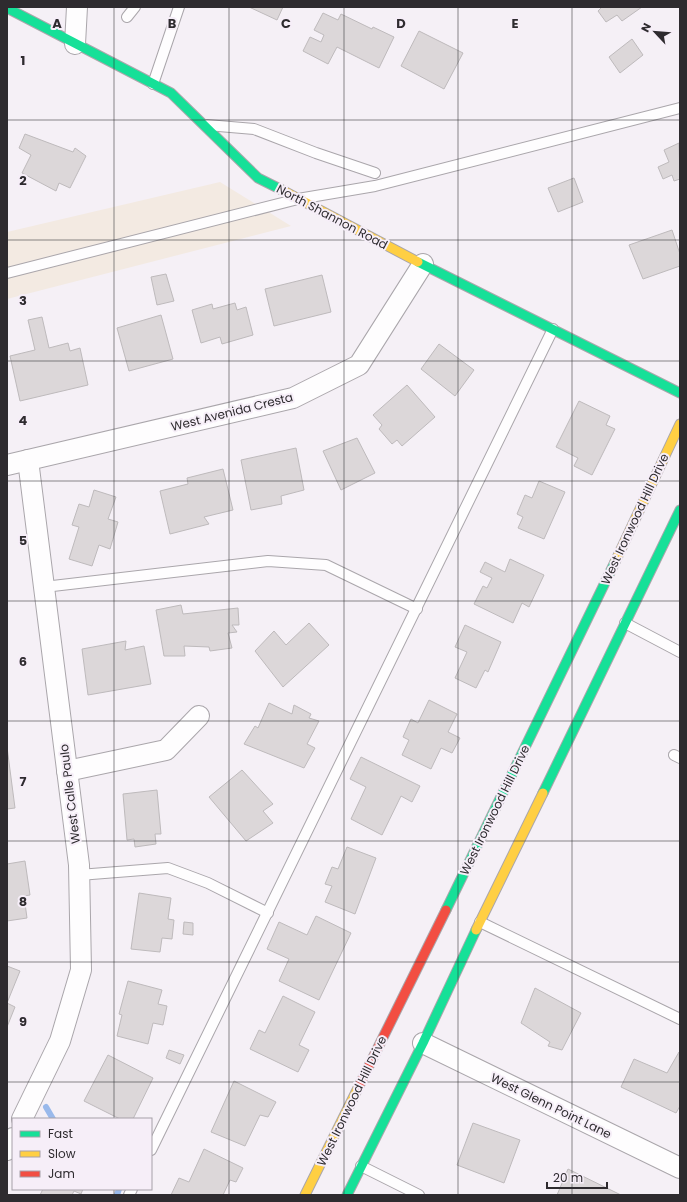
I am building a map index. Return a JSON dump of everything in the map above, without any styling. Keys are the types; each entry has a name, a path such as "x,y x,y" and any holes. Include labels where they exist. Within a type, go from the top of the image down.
{"street":[{"path":"76,44 77,7"},
{"name":"North Shannon Road","path":"9,8 171,93 258,178 423,264 680,393"},
{"name":"West Avenida Cresta","path":"7,465 293,398 359,365 423,264"},
{"name":"West Ironwood Hill Drive","path":"305,1195 536,726 632,528 680,424"},
{"name":"West Calle Paulo","path":"22,1118 60,1041 81,970 79,875 28,460"},
{"path":"347,1195 423,1043 480,922 680,510"},
{"path":"67,771 166,750 199,716"},
{"name":"West Glenn Point Lane","path":"423,1043 680,1168"},
{"path":"7,1150 12,1140"}],"lane":[{"path":"127,17 135,7"},
{"path":"153,84 179,7"},
{"path":"7,273 298,198 375,186 680,108"},
{"path":"203,125 254,128 316,153 375,173"},
{"path":"152,1148 553,330"},
{"path":"44,587 268,560 326,565 416,609"},
{"path":"625,623 680,652"},
{"path":"79,875 168,868 208,882 268,913"},
{"path":"480,922 680,1019"},
{"path":"361,1166 420,1195"}],"shaded area":[{"path":"220,182 291,226 7,299 7,232"}],"building":[{"path":"249,7 283,7 277,20"},
{"path":"602,7 642,7 622,21 617,15 606,22 598,11"},
{"path":"323,13 338,20 341,14 372,29 373,27 394,37 379,68 337,47 328,64 303,51 310,37 321,42 324,35 314,30"},
{"path":"419,31 463,53 444,89 401,66"},
{"path":"632,39 643,55 620,73 609,57"},
{"path":"25,134 73,152 75,148 86,156 70,188 59,183 56,191 22,173 31,155 19,148"},
{"path":"679,143 680,179 674,181 672,175 663,179 658,167 669,162 664,150"},
{"path":"574,178 583,202 558,212 548,188"},
{"path":"672,230 680,254 680,266 643,279 629,245"},
{"path":"166,274 174,301 157,305 151,277"},
{"path":"322,275 331,312 274,326 265,289"},
{"path":"235,303 237,310 246,307 253,335 222,344 220,337 201,343 192,310 212,304 213,309"},
{"path":"161,315 173,359 129,371 117,328"},
{"path":"42,317 49,348 68,343 70,351 80,348 88,385 20,401 10,356 35,350 28,320"},
{"path":"439,344 474,370 455,396 421,369"},
{"path":"407,385 435,417 402,446 397,440 392,444 379,429 382,425 373,415"},
{"path":"579,401 610,416 606,425 615,429 592,475 574,466 578,458 556,447"},
{"path":"357,438 375,473 341,490 323,451"},
{"path":"296,448 304,490 281,496 282,504 251,510 241,460"},
{"path":"223,469 233,510 204,517 209,524 170,534 160,491 188,484 187,478"},
{"path":"539,481 565,492 544,539 518,528 523,517 517,514 525,495 532,498"},
{"path":"94,490 116,497 108,519 118,522 110,549 99,545 92,566 69,559 79,527 72,525 79,504 89,507"},
{"path":"510,559 544,575 529,607 522,603 513,623 474,604 483,586 487,588 492,578 480,572 485,562 505,572"},
{"path":"181,605 183,614 238,608 239,625 232,625 237,632 228,633 232,648 210,651 209,647 184,646 185,656 164,656 156,610"},
{"path":"309,623 329,645 283,687 255,651 274,631 286,645"},
{"path":"465,625 501,642 488,672 485,670 476,688 455,678 467,652 455,647"},
{"path":"126,641 125,650 144,646 151,684 88,695 82,649"},
{"path":"429,700 457,714 448,732 460,738 452,753 441,748 431,769 402,755 409,740 403,737 411,719 418,723"},
{"path":"269,703 292,714 294,705 311,714 309,718 319,721 307,744 315,748 304,768 244,744 255,726 258,728"},
{"path":"7,747 15,808 7,809"},
{"path":"361,757 420,786 412,802 401,796 382,835 351,819 366,787 350,779"},
{"path":"242,770 273,804 263,811 273,823 246,841 209,797"},
{"path":"157,790 161,834 155,834 156,844 135,847 134,839 127,840 123,794"},
{"path":"347,847 376,858 355,914 325,902 332,886 325,884 332,867 338,869"},
{"path":"25,861 30,895 24,896 27,918 7,921 7,864"},
{"path":"139,893 171,898 168,919 174,920 172,939 162,938 160,952 131,949"},
{"path":"316,916 351,933 319,1000 279,981 289,959 267,949 279,922 307,935"},
{"path":"184,922 193,923 193,935 183,934"},
{"path":"7,966 20,971 7,1003"},
{"path":"128,981 162,990 158,1004 167,1006 163,1025 153,1023 148,1044 117,1036 122,1015 119,1014"},
{"path":"535,988 581,1013 562,1050 548,1046 550,1042 521,1023"},
{"path":"283,996 315,1012 299,1045 309,1050 298,1072 250,1049 259,1030 265,1033"},
{"path":"7,1003 15,1007 7,1027"},
{"path":"169,1050 184,1055 180,1064 166,1058"},
{"path":"679,1052 680,1106 676,1113 621,1087 634,1059 667,1073"},
{"path":"108,1055 153,1078 133,1118 118,1118 84,1101"},
{"path":"234,1081 276,1102 268,1117 260,1115 245,1146 211,1132"},
{"path":"473,1123 520,1140 504,1183 457,1165"},
{"path":"204,1149 243,1168 236,1182 230,1180 223,1195 171,1195 179,1178 189,1182"},
{"path":"568,1169 621,1195 557,1195"},
{"path":"42,1190 83,1190 81,1194 74,1191 72,1195 40,1195"}],"waterway":[{"path":"46,1107 52,1118"},
{"path":"117,1195 119,1190"}],"traffic: fast":[{"path":"7,8 171,93 258,178 282,190"},
{"path":"418,262 680,393"},
{"path":"543,793 680,510"},
{"path":"446,910 615,562"},
{"path":"347,1195 423,1043 476,930"}],"traffic: slow":[{"path":"282,190 418,262"},
{"path":"615,562 680,424"},
{"path":"476,930 543,793"},
{"path":"305,1195 359,1086"}],"traffic: jam":[{"path":"359,1086 446,910"}]}
